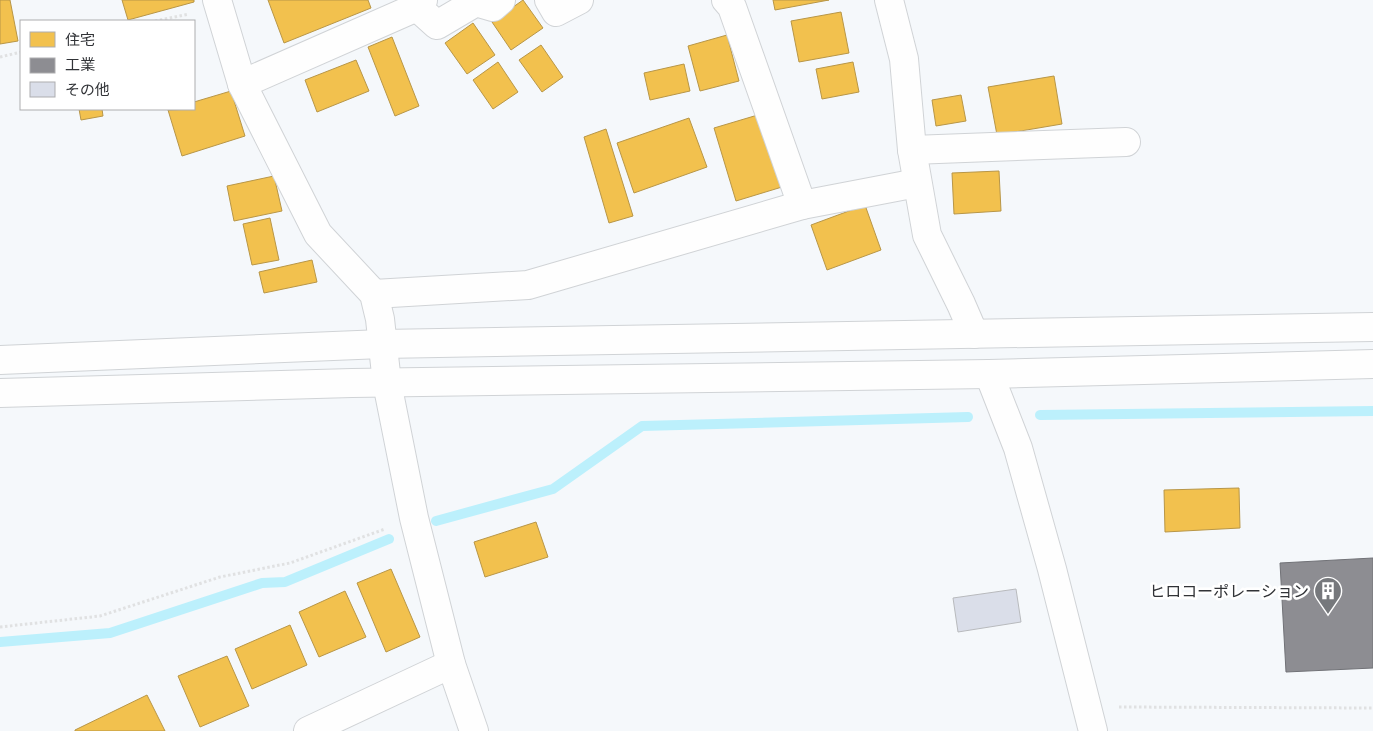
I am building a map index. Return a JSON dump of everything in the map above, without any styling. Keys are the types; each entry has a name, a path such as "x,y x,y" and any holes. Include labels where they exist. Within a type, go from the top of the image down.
{"street":[{"path":"217,0 242,84 318,234 374,294 380,319 387,383 414,518 451,664 474,731"},
{"path":"242,84 420,4 437,26 476,2 493,7 501,0"},
{"path":"549,0 556,12 579,0"},
{"path":"726,0 732,7 802,205"},
{"path":"889,0 904,59 912,150 927,235 974,334 1018,448 1052,569 1090,719"},
{"path":"912,150 1126,142"},
{"path":"374,294 528,285 802,205 917,183"},
{"path":"0,360 382,344 1373,327"},
{"path":"0,393 387,383 989,374 1373,364"},
{"path":"308,731 451,664"}],"path":[{"path":"0,57 20,52"},
{"path":"0,627 100,616 220,577 290,563 414,518"},
{"path":"1090,719 1373,708"}],"building: 住宅":[{"path":"0,0 10,0 18,41 0,44"},
{"path":"122,0 194,0 194,2 128,20"},
{"path":"268,0 368,0 371,8 284,43"},
{"path":"523,0 543,28 511,50 492,22"},
{"path":"773,0 829,0 775,10"},
{"path":"841,12 849,53 799,62 791,21"},
{"path":"473,23 495,55 467,74 445,43"},
{"path":"727,35 739,81 700,91 688,46"},
{"path":"392,37 419,106 395,116 368,47"},
{"path":"541,45 563,77 542,92 519,60"},
{"path":"356,60 369,91 317,112 305,80"},
{"path":"498,62 518,92 493,109 473,80"},
{"path":"853,62 859,92 822,99 816,69"},
{"path":"684,64 690,91 650,100 644,73"},
{"path":"1054,76 1062,124 997,135 988,87"},
{"path":"231,91 245,136 182,156 168,110 195,110 195,102"},
{"path":"961,95 966,121 936,126 932,100"},
{"path":"79,110 102,110 103,116 81,120"},
{"path":"761,114 782,187 736,201 714,128"},
{"path":"689,118 707,167 634,193 617,143"},
{"path":"606,129 633,216 609,223 584,137"},
{"path":"999,171 1001,211 954,214 952,173"},
{"path":"274,176 282,211 234,221 227,186"},
{"path":"865,205 881,250 827,270 811,225"},
{"path":"270,218 279,260 252,265 243,224"},
{"path":"312,260 317,282 264,293 259,272"},
{"path":"1239,488 1240,528 1165,532 1164,490"},
{"path":"536,522 548,557 485,577 474,542"},
{"path":"391,569 420,637 386,652 357,583"},
{"path":"345,591 366,637 319,657 299,612"},
{"path":"290,625 307,665 252,689 235,649"},
{"path":"227,656 249,706 200,727 178,676"},
{"path":"147,695 165,731 75,731 75,730"}],"building: 工業":[{"name":"ヒロコーポレーション","path":"1373,558 1373,668 1286,672 1280,563"}],"building: その他":[{"path":"1016,589 1021,622 958,632 953,598"}],"waterway":[{"path":"1040,415 1373,411"},
{"path":"436,521 553,489 642,426 968,417"},
{"path":"0,642 110,633 262,583 285,582 389,539"}],"place":[{"name":"ヒロコーポレーション","path":"1328,615"}]}
